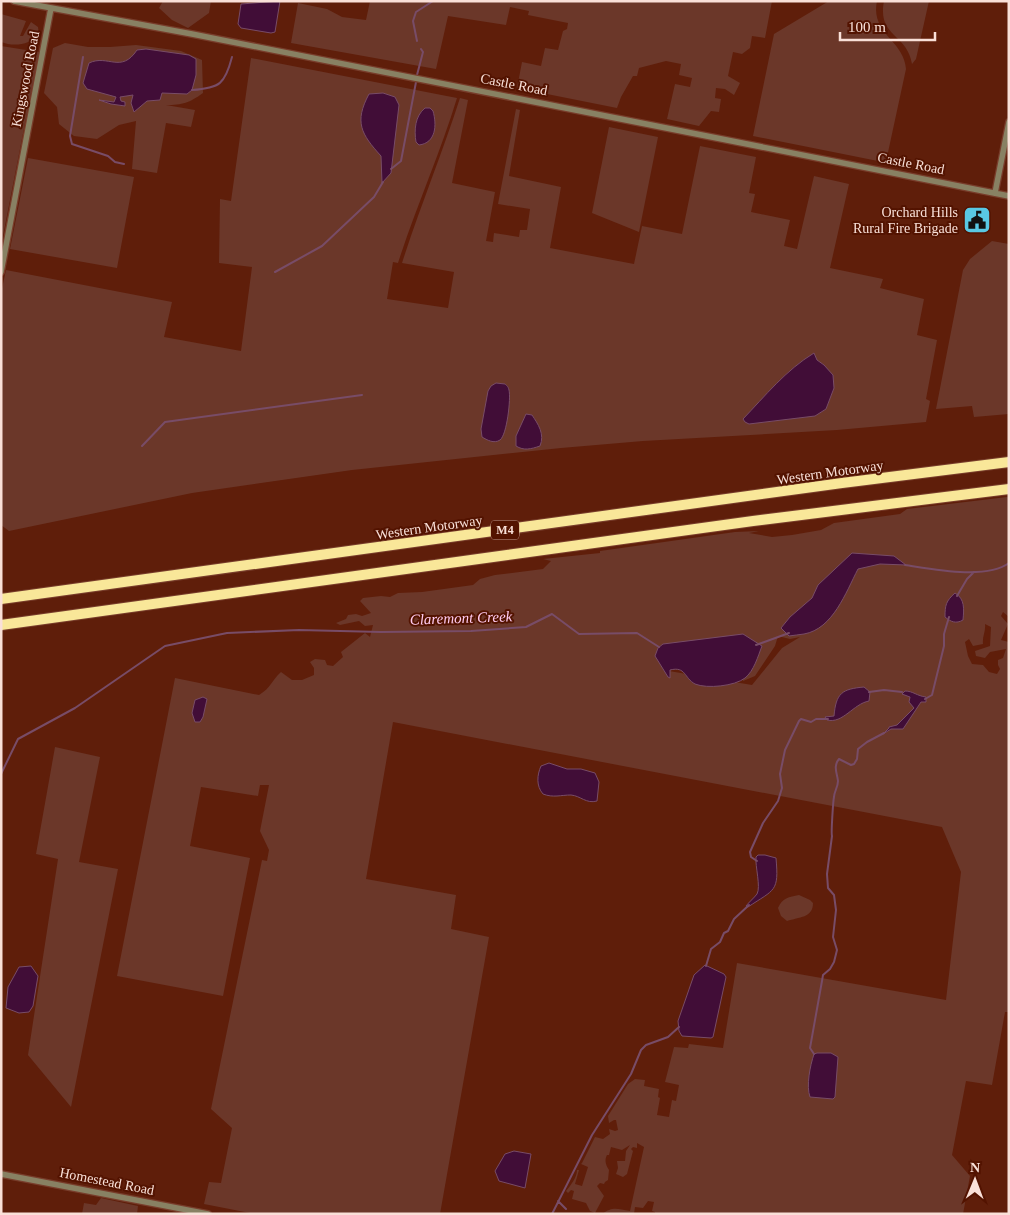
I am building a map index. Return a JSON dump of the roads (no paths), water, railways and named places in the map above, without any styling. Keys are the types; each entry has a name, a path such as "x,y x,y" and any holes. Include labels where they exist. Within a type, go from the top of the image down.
{"highway":[{"name":"Western Motorway","path":"1,599 1009,462"},
{"name":"M4","path":"1,625 792,516 1009,489"}],"street":[{"name":"Castle Road","path":"14,1 28,2 396,74 1009,196"},
{"name":"Kingswood Road","path":"1,272 51,8"},
{"path":"995,193 1009,122"},
{"name":"Homestead Road","path":"1,1174 208,1214"}],"waterway":[{"path":"417,41 413,21 416,12 433,1"},
{"path":"417,75 423,52 421,49"},
{"path":"83,57 70,136 72,144 108,156 115,162 124,164"},
{"path":"192,90 209,88 220,83 227,73 232,57"},
{"path":"391,169 401,161 416,82"},
{"path":"275,272 322,246 374,197 383,182"},
{"path":"142,446 165,422 362,395"},
{"name":"Claremont Creek","path":"905,565 944,571 973,572 987,571 1009,563"},
{"path":"957,596 967,579 974,572"},
{"name":"Claremont Creek","path":"1,774 18,739 75,708 165,646 227,633 299,630 381,632 471,631 526,627 552,614 579,634 637,633 659,647"},
{"path":"925,699 932,695 949,617"},
{"name":"Claremont Creek","path":"756,645 789,633"},
{"path":"869,692 884,690 902,692"},
{"path":"757,861 751,857 750,852 763,823 778,801 782,788 780,774 785,750 799,721 801,719 811,722 816,719 828,719"},
{"path":"814,1054 810,1048 823,975 834,962 837,950 833,937 836,910 834,895 828,888 827,874 834,800 838,783 836,764 839,759 851,765 854,764 857,759 858,749 884,733"},
{"path":"706,966 711,949 720,942 734,919 749,905"},
{"path":"552,1214 592,1135 631,1074 641,1050 646,1045 668,1037 679,1027"},
{"path":"558,1201 566,1209"}],"place":[{"name":"Orchard Hills Rural Fire Brigade","path":"977,220"}]}
